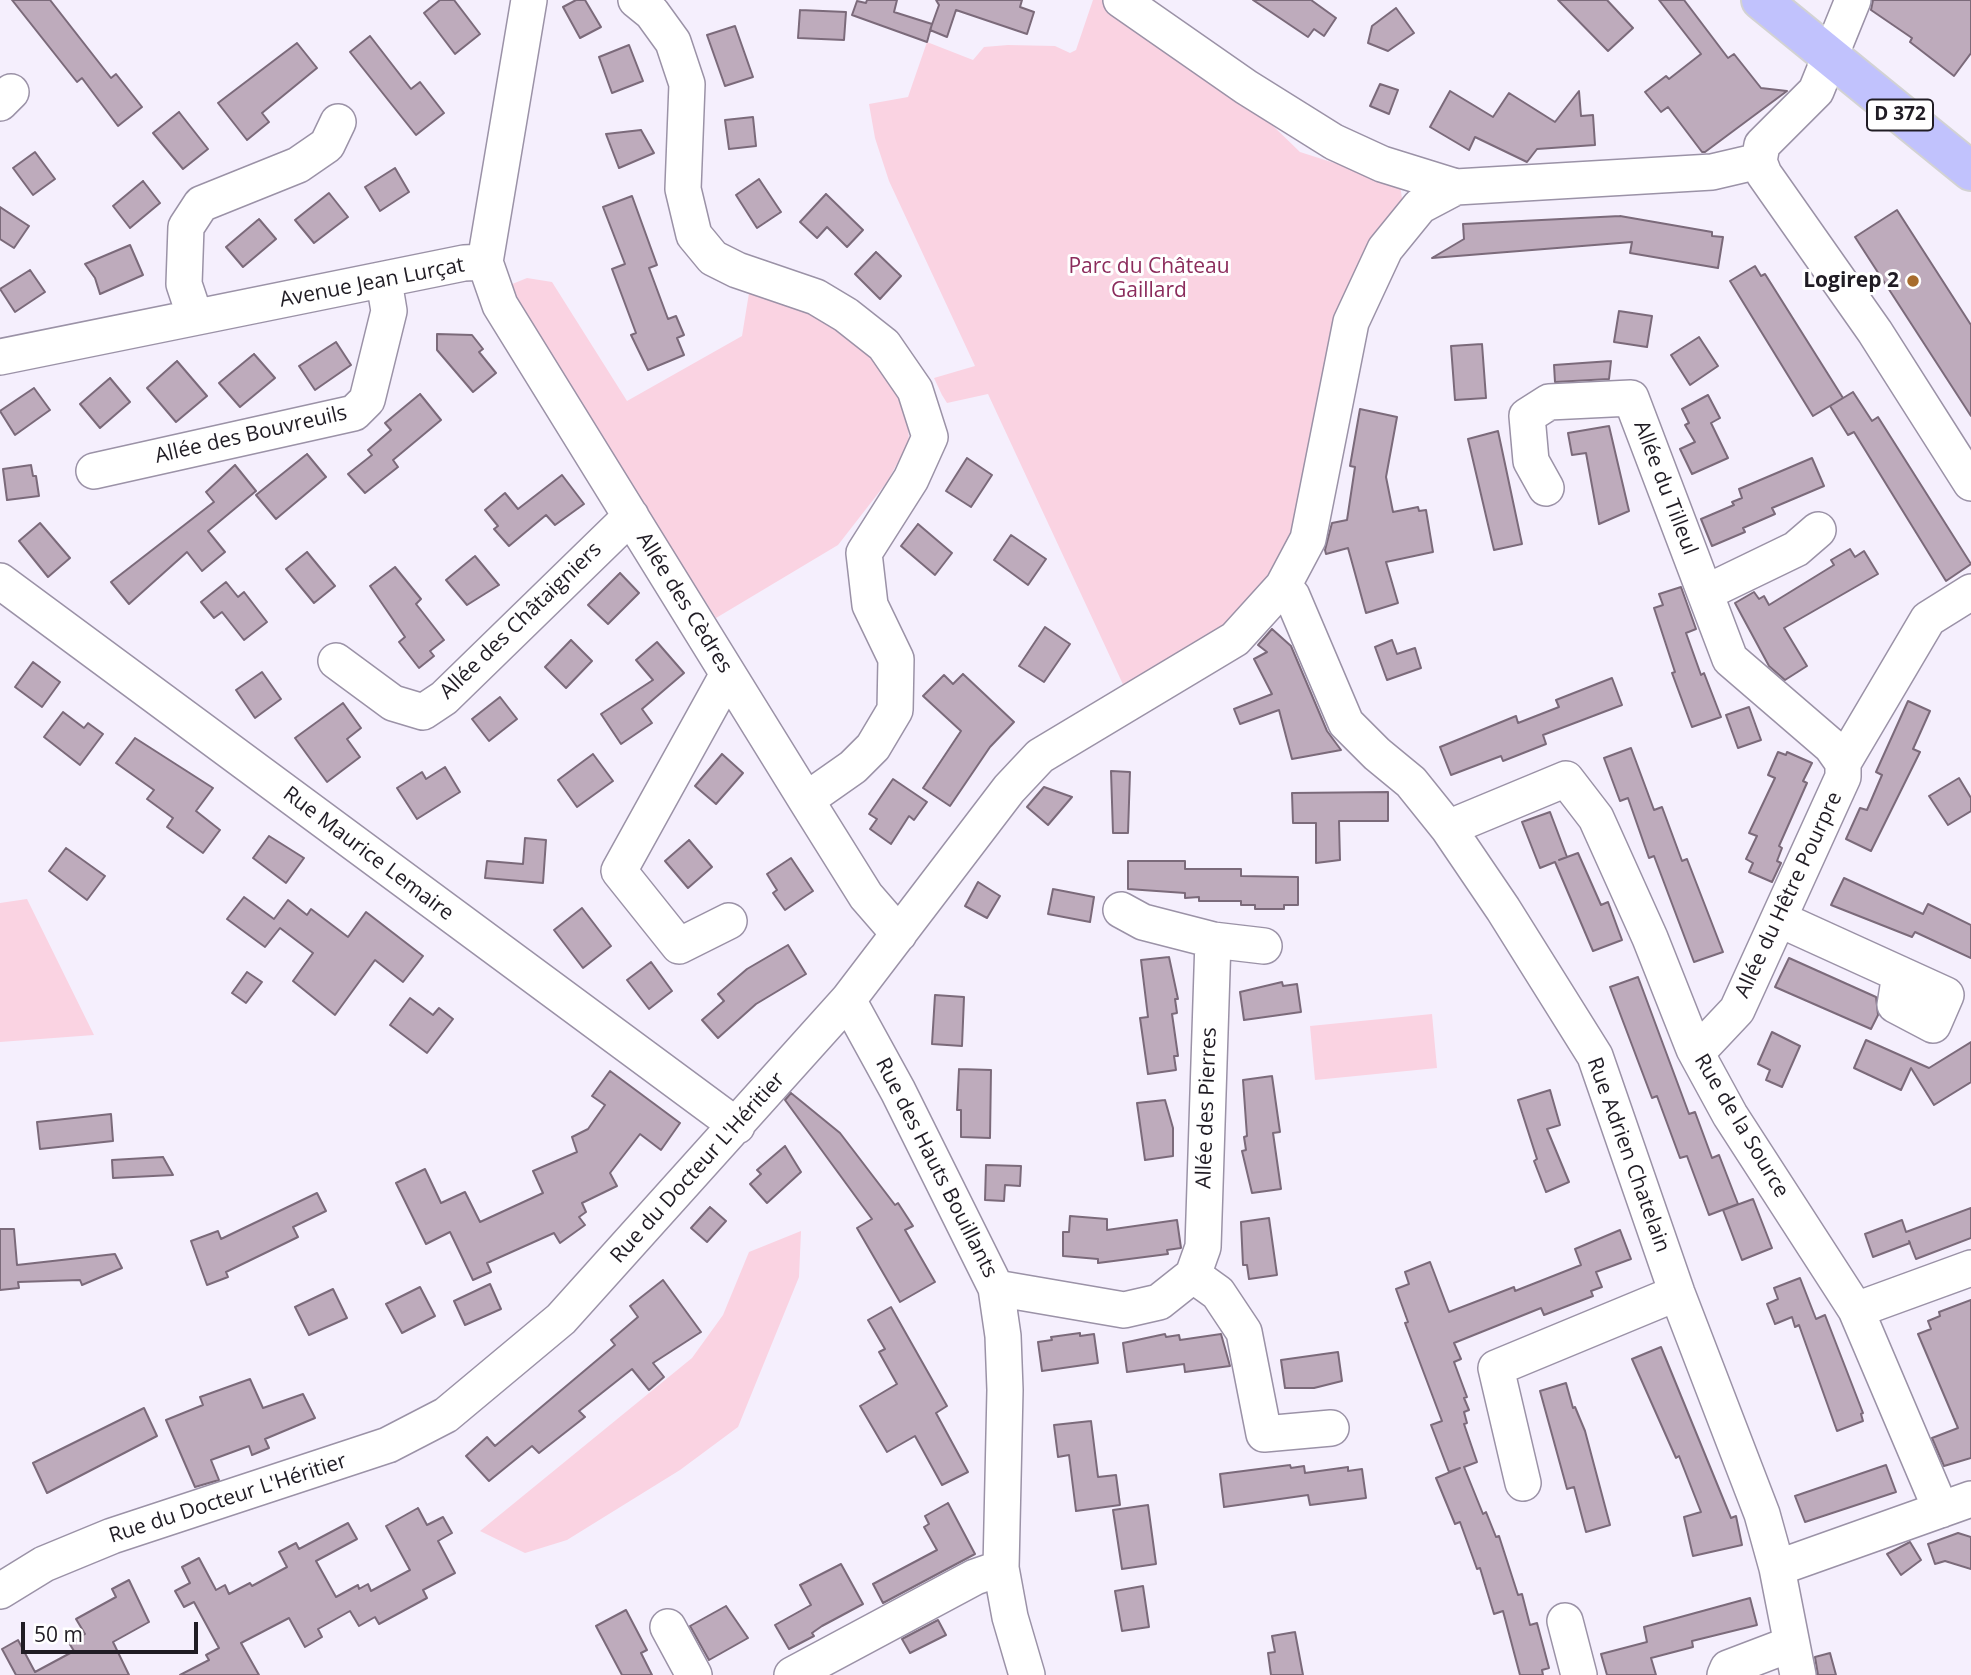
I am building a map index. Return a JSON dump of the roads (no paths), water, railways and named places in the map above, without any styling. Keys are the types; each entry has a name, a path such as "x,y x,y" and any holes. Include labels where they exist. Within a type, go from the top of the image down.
{"main road":[{"name":"D 372","path":"1762,0 1971,171"}],"street":[{"name":"Avenue Jean Lurçat","path":"0,357 485,262 529,0"},
{"path":"636,0 652,13 673,42 687,84 683,189 694,235 713,258 737,270 816,296 846,315 884,345 915,390 930,437 911,480 864,553 870,605 896,659 895,710 873,747 860,760 806,800"},
{"path":"1121,0 1246,87 1418,190 1712,172 1759,162"},
{"path":"1853,0 1847,9 1832,57 1810,99 1762,145 1759,162 1764,174 1875,332 1971,484"},
{"path":"195,317 184,284 186,227 201,204 298,165 327,145 338,121"},
{"name":"Rue du Docteur L'Héritier","path":"0,1591 44,1564 112,1536 338,1464 388,1445 446,1415 561,1320 848,1000 1009,789 1040,756 1235,639 1283,586 1308,539 1351,322 1385,249 1418,190"},
{"name":"Allée des Cèdres","path":"485,262 500,305 866,897 900,934"},
{"name":"Allée des Bouvreuils","path":"94,471 354,413 367,400 389,311 384,281"},
{"name":"Allée du Tilleul","path":"1546,488 1531,461 1527,416 1549,402 1631,398 1705,593"},
{"name":"Allée des Châtaigniers","path":"336,661 393,703 423,712 444,698 631,516"},
{"path":"1705,593 1796,549 1818,530"},
{"name":"Rue Maurice Lemaire","path":"0,581 737,1126"},
{"name":"Rue Adrien Chatelain","path":"1283,586 1292,596 1346,723 1377,754 1412,782 1448,828 1503,908 1595,1056 1677,1293 1762,1514 1777,1568 1794,1659"},
{"name":"Allée du Hêtre Pourpre","path":"1705,593 1730,659 1831,746 1843,763"},
{"name":"Allée du Hêtre Pourpre","path":"1694,1049 1704,1045 1737,1010 1843,777 1843,763 1928,618 1971,593"},
{"path":"728,674 619,870 679,946 729,921"},
{"name":"Rue de la Source","path":"1448,828 1566,779 1596,818 1650,938 1694,1049 1730,1115 1856,1310 1956,1505"},
{"path":"1121,911 1143,922 1213,940 1264,946"},
{"path":"1779,919 1900,974"},
{"name":"Allée des Pierres","path":"1206,1284 1203,1247 1213,940"},
{"name":"Rue des Hauts Bouillants","path":"848,1000 898,1091 996,1288 1003,1336 1005,1390 1001,1568 1010,1617 1027,1675"},
{"path":"1856,1310 1971,1268"},
{"path":"996,1288 1124,1310 1159,1302 1206,1284 1244,1332 1264,1434 1331,1428"},
{"path":"1523,1483 1496,1368 1677,1293"},
{"path":"1777,1568 1956,1505"},
{"path":"792,1675 975,1577 1001,1568"},
{"path":"1565,1620 1579,1675"},
{"path":"668,1627 694,1675"},
{"path":"1725,1675 1728,1668 1794,1659"}],"place":[{"name":"Logirep 2","path":"1913,281"}],"park label":[{"name":"Parc du Château Gaillard","path":"1149,279"}]}
